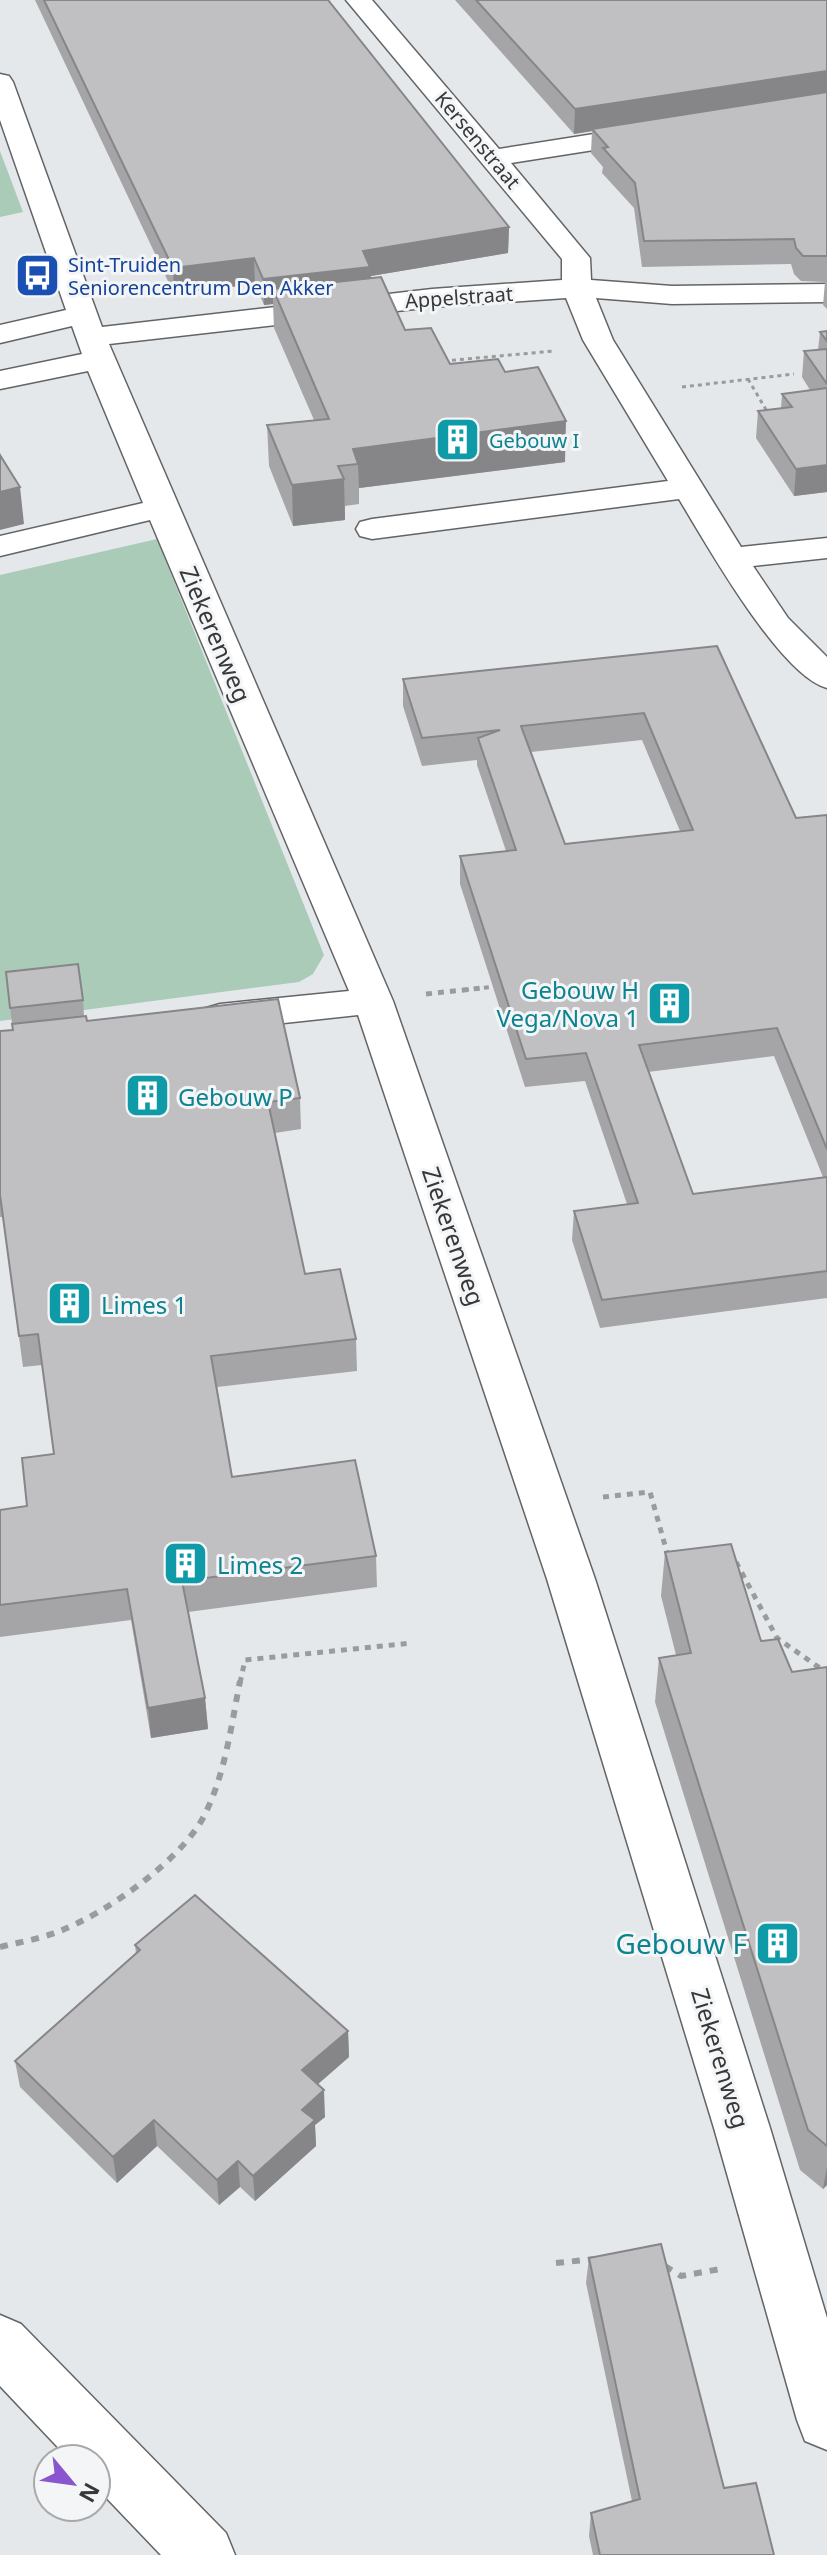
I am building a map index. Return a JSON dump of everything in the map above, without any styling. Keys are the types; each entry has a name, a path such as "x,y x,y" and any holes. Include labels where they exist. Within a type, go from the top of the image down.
{"street":[{"name":"Kersenstraat","path":"359,0 576,258 577,288 602,347 687,488 776,625 827,677"},
{"name":"Ziekerenweg","path":"0,82 91,337 161,508 373,1001 586,1624 827,2420"},
{"path":"493,158 675,129"},
{"name":"Appelstraat","path":"91,337 432,298 577,288 672,295 827,293"},
{"path":"0,334 91,337"},
{"path":"0,380 91,337"},
{"path":"372,529 687,488"},
{"path":"0,546 161,508"},
{"path":"731,558 827,548"},
{"path":"186,1021 373,1001"},
{"path":"0,2344 204,2555"}],"path":[{"path":"433,362 602,347"},
{"path":"480,357 487,369"},
{"path":"630,393 794,374"},
{"path":"748,379 771,418"},
{"path":"373,1001 508,985"},
{"path":"545,1504 650,1492 669,1562"},
{"path":"732,1554 777,1638 827,1673"},
{"path":"0,1947 63,1929 111,1903 165,1861 200,1824 214,1792 245,1660 412,1643"},
{"path":"556,2263 600,2258"},
{"path":"655,2261 681,2276 780,2258"}],"green space":[{"path":"0,151 23,212 0,217"},
{"path":"157,539 324,955 313,974 299,982 0,1021 0,575"}],"building":[{"path":"44,0 328,0 509,227 363,251 370,267 263,279 254,258 173,268"},
{"path":"476,0 827,0 827,71 575,109"},
{"path":"827,92 827,256 803,256 796,248 794,239 644,241 635,183 603,148 608,147 592,129"},
{"path":"381,277 405,330 431,328 450,364 498,359 505,372 538,367 566,421 353,449 358,464 338,466 344,479 292,485 267,425 329,419 273,289"},
{"path":"827,349 827,384 804,351"},
{"path":"827,388 827,465 796,469 758,411 792,407 782,394"},
{"path":"0,455 20,487 0,492"},
{"name":"Gebouw H Vega/Nova 1","path":"717,646 796,818 827,815 827,1149 777,1028 639,1045 693,1194 827,1177 827,1271 602,1300 574,1211 638,1203 586,1053 526,1059 460,856 516,850 478,738 500,730 422,738 403,679","holes":["644,713 693,830 565,844 521,726"]},
{"path":"78,964 83,1000 10,1008 6,972"},
{"path":"278,999 300,1098 268,1102 305,1274 340,1269 356,1339 211,1356 232,1477 355,1460 376,1556 182,1581 205,1698 148,1708 127,1589 0,1605 0,1510 27,1506 22,1458 54,1454 38,1334 19,1336 0,1195 0,1031 13,1030 12,1024 86,1016 87,1021"},
{"name":"Gebouw F","path":"731,1544 761,1641 778,1639 792,1672 827,1667 827,2146 808,2130 659,1658 691,1653 665,1552"},
{"path":"195,1895 348,2031 302,2070 324,2090 302,2110 315,2120 253,2176 238,2161 217,2180 154,2120 113,2157 15,2061 140,1950 135,1945"},
{"path":"661,2244 724,2488 756,2483 774,2555 600,2555 591,2513 640,2499 589,2258"}],"place":[{"name":"Sint-Truiden Seniorencentrum Den Akker","path":"37,275"},
{"name":"Gebouw I","path":"458,440"},
{"name":"Gebouw H Vega/Nova 1","path":"670,1003"},
{"name":"Gebouw P","path":"147,1096"},
{"name":"Limes 1","path":"70,1304"},
{"name":"Limes 2","path":"186,1564"},
{"name":"Gebouw F","path":"778,1943"}]}
